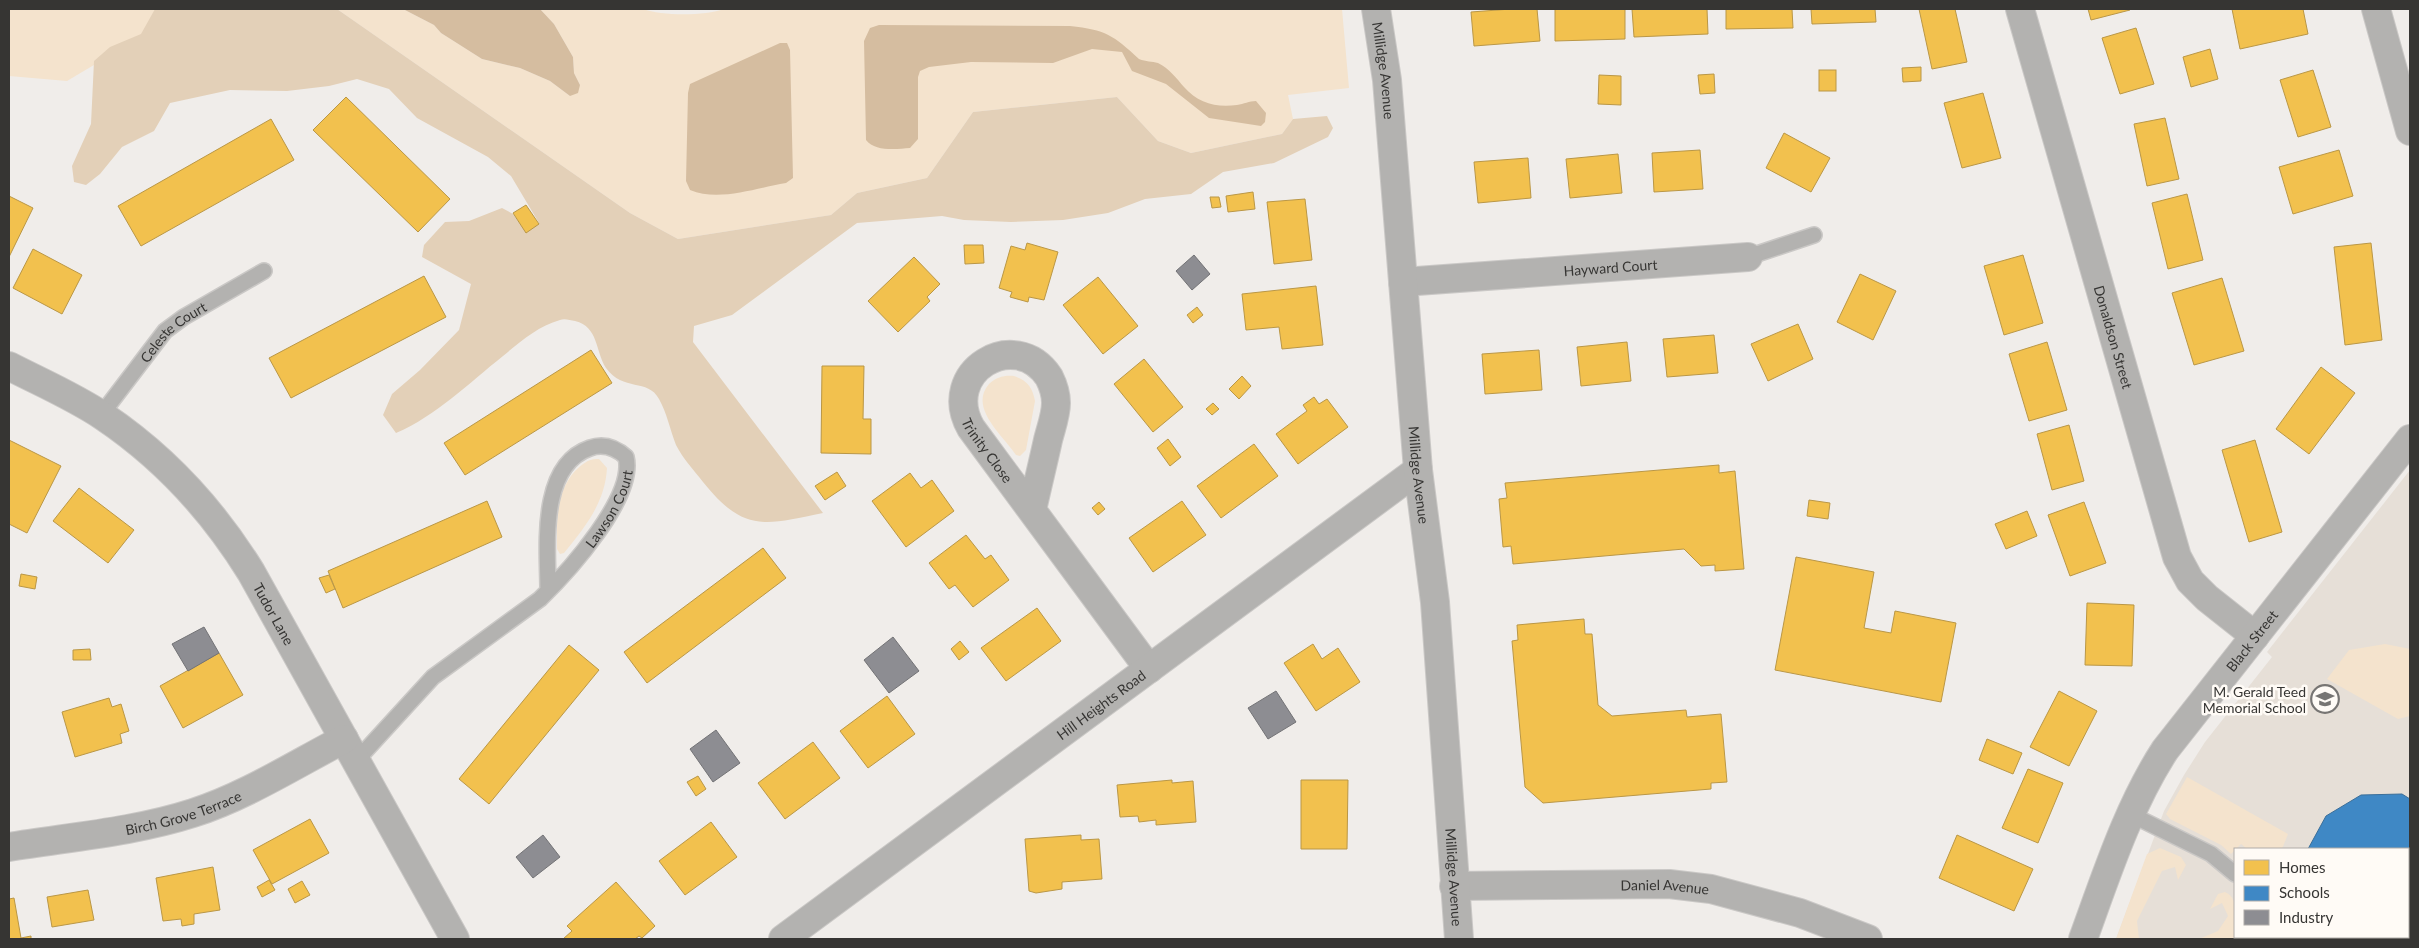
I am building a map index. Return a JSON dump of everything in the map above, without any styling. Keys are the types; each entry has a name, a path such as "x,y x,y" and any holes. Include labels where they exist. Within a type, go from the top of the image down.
{"street":[{"name":"Millidge Avenue","path":"1376,9 1387,80 1418,470 1435,602 1459,939"},
{"name":"Donaldson Street","path":"2020,9 2177,557 2190,581 2255,636"},
{"path":"2376,9 2410,131"},
{"name":"Hayward Court","path":"1403,282 1748,257"},
{"name":"Trinity Close","path":"1032,510 1055,412 1055,393 1045,371 1036,363 1024,358 1002,356 983,363 974,370 968,380 963,395 963,407 971,428 1149,668"},
{"name":"Tudor Lane","path":"9,366 101,415 137,440 174,473 229,536 251,572 455,939"},
{"name":"Black Street","path":"2083,939 2148,777 2165,750 2410,439"},
{"name":"Hill Heights Road","path":"783,939 1418,470"},
{"name":"Birch Grove Terrace","path":"9,847 150,824 193,813 350,750"},
{"name":"Daniel Avenue","path":"1454,886 1669,884 1711,889 1800,913 1868,939"}],"lane":[{"name":"Hayward Court","path":"1748,257 1814,235"},
{"name":"Celeste Court","path":"101,415 165,331 184,317 264,271"},
{"name":"Lawson Court","path":"350,750 433,677 548,591 585,550 616,501 628,466 626,457 610,447 594,447 573,459 557,484 549,507 548,591"},
{"path":"2132,815 2211,854 2234,873"}],"shaded area":[{"path":"9,9 163,9 146,34 67,81 9,76"},
{"path":"155,9 337,9 630,213 678,239 831,215 857,193 927,178 973,112 1117,97 1158,141 1191,153 1282,134 1293,119 1327,116 1333,128 1328,137 1274,163 1223,172 1191,194 1145,199 1108,213 1063,220 1011,222 964,220 942,216 857,223 732,315 694,326 693,342 823,513 770,522 756,521 743,517 731,510 703,482 676,445 664,410 654,393 642,386 620,380 613,375 602,361 595,340 588,328 583,324 567,319 562,319 537,330 425,418 396,433 383,415 392,394 420,370 459,330 471,284 422,257 424,245 445,222 469,221 502,208 513,214 526,232 539,223 511,176 488,157 417,118 389,89 357,79 329,86 287,91 230,90 170,103 154,131 122,147 100,174 86,185 74,182 72,166 91,124 94,61 110,47 141,34"},
{"path":"337,9 403,9 434,25 441,33 482,59 520,68 550,81 570,96 580,85 574,73 573,57 554,24 540,9 643,9 661,13 684,14 706,13 724,9 1342,9 1349,88 1288,95 1293,119 1282,134 1191,153 1158,141 1117,97 973,112 927,178 857,193 831,215 678,239 630,213"},
{"path":"403,9 540,9 554,24 573,57 574,73 580,85 578,93 570,96 550,81 520,68 482,59 441,33 434,25"},
{"path":"879,25 1070,26 1092,29 1115,39 1139,59 1162,65 1189,92 1201,101 1229,106 1256,101 1266,113 1265,122 1261,126 1209,118 1166,84 1132,71 1122,52 1092,49 1053,63 971,62 929,67 920,71 918,77 918,139 910,148 880,148 866,140 864,41 870,28"},
{"path":"780,43 787,43 790,50 793,178 786,183 737,193 713,195 690,190 686,181 688,93 690,84"},
{"path":"1014,376 1029,385 1035,401 1026,450 1020,456 1016,455 990,421 983,403 984,393 989,384 1001,377"},
{"path":"599,459 607,468 598,503 579,534 564,553 560,554 557,549 557,518 564,489 568,480 580,466 589,461"},
{"name":"M. Gerald Teed Memorial School","path":"2410,470 2410,939 2116,939 2164,811 2205,742 2272,657 2267,652"},
{"path":"2385,644 2410,649 2410,716 2398,719 2327,679 2349,650"},
{"path":"2187,777 2288,834 2282,848 2246,848 2241,844 2234,848 2231,854 2221,845 2170,819 2166,814"},
{"path":"2160,848 2181,857 2186,865 2178,880 2175,867 2162,871 2137,921 2139,939 2116,939 2147,854"},
{"path":"2225,892 2233,900 2234,938 2248,939 2199,939 2218,931 2228,916 2222,903 2210,909 2218,894"}],"building: Homes":[{"path":"1537,9 1540,41 1474,46 1471,12"},
{"path":"1555,9 1625,9 1625,39 1555,41"},
{"path":"1632,9 1707,9 1708,34 1634,37"},
{"path":"1726,9 1792,9 1793,28 1726,29"},
{"path":"1811,9 1875,9 1876,22 1812,24"},
{"path":"1919,9 1955,9 1967,62 1932,69"},
{"path":"2088,9 2130,9 2130,10 2091,20"},
{"path":"2232,9 2303,9 2308,34 2240,49"},
{"path":"2136,28 2154,84 2120,94 2102,38"},
{"path":"2210,49 2218,79 2191,87 2183,57"},
{"path":"1921,67 1921,81 1903,82 1902,68"},
{"path":"1819,70 1836,70 1836,91 1819,91"},
{"path":"2313,70 2331,127 2298,137 2280,80"},
{"path":"1714,74 1715,93 1700,94 1698,75"},
{"path":"1599,75 1621,76 1621,105 1598,104"},
{"path":"1983,93 2001,158 1962,168 1944,103"},
{"path":"346,97 450,199 418,232 313,130"},
{"path":"2165,118 2179,179 2147,186 2134,124"},
{"path":"271,119 294,160 141,246 118,206"},
{"path":"1784,133 1830,158 1811,192 1766,168"},
{"path":"1700,150 1703,189 1654,192 1652,153"},
{"path":"2339,150 2353,196 2293,214 2279,167"},
{"path":"1618,154 1622,193 1570,198 1566,159"},
{"path":"1528,158 1531,198 1478,203 1474,162"},
{"path":"1253,192 1255,209 1228,212 1226,196"},
{"path":"2187,194 2203,260 2168,269 2152,203"},
{"path":"9,196 33,208 9,257"},
{"path":"1210,197 1219,197 1221,207 1212,208"},
{"path":"1305,199 1312,260 1274,264 1267,202"},
{"path":"526,205 539,224 526,233 513,213"},
{"path":"1027,243 1058,252 1044,300 1029,297 1028,302 1010,297 1012,292 999,288 1011,246 1025,250"},
{"path":"2371,243 2382,340 2345,345 2334,247"},
{"path":"964,245 983,245 984,263 965,264"},
{"path":"33,249 82,275 62,314 13,288"},
{"path":"2023,255 2043,323 2004,335 1984,266"},
{"path":"914,257 940,284 927,297 930,301 898,332 868,301"},
{"path":"1860,274 1896,291 1873,340 1837,322"},
{"path":"424,276 446,317 291,398 269,358"},
{"path":"1098,277 1138,326 1103,354 1063,305"},
{"path":"2222,278 2244,351 2194,365 2172,293"},
{"path":"1316,286 1323,345 1282,349 1279,327 1246,330 1242,294"},
{"path":"1197,307 1203,315 1193,323 1187,315"},
{"path":"1798,324 1813,359 1768,381 1751,344"},
{"path":"1714,335 1718,373 1667,377 1663,339"},
{"path":"1627,342 1631,381 1581,386 1577,347"},
{"path":"2047,342 2067,410 2029,421 2009,354"},
{"path":"591,350 612,383 465,475 444,443"},
{"path":"1539,350 1542,390 1485,394 1482,354"},
{"path":"1144,359 1183,407 1153,432 1114,384"},
{"path":"822,366 864,366 863,419 871,419 871,454 821,453"},
{"path":"2321,367 2355,393 2309,454 2276,429"},
{"path":"1242,376 1251,386 1239,399 1229,389"},
{"path":"1314,397 1319,404 1327,399 1348,427 1298,464 1276,434 1307,411 1303,405"},
{"path":"1213,403 1219,409 1212,415 1206,409"},
{"path":"2069,425 2084,481 2052,490 2037,434"},
{"path":"1168,439 1181,457 1170,466 1157,448"},
{"path":"9,440 61,466 27,533 9,524"},
{"path":"2255,440 2282,532 2249,542 2222,450"},
{"path":"1254,444 1278,476 1221,518 1197,486"},
{"path":"1719,465 1719,473 1735,471 1744,569 1715,571 1715,565 1701,566 1684,549 1513,564 1511,546 1503,547 1499,499 1507,498 1505,483"},
{"path":"837,472 846,486 825,500 815,486"},
{"path":"910,473 921,488 932,480 954,511 906,547 872,501"},
{"path":"79,488 134,530 108,563 53,521"},
{"path":"1809,500 1830,503 1828,519 1807,516"},
{"path":"487,501 502,537 343,608 328,571"},
{"path":"1182,501 1206,535 1153,572 1129,538"},
{"path":"1099,502 1105,509 1098,515 1092,508"},
{"path":"2084,502 2106,563 2070,576 2048,515"},
{"path":"2027,511 2037,536 2006,549 1995,524"},
{"path":"966,535 985,559 991,555 1009,580 973,607 955,585 949,589 929,563"},
{"path":"763,548 786,578 647,683 624,652"},
{"path":"1796,557 1874,572 1864,628 1891,633 1895,611 1956,623 1941,702 1775,670"},
{"path":"21,574 37,577 35,589 19,586"},
{"path":"329,575 335,589 326,593 319,578"},
{"path":"2087,603 2134,605 2132,666 2085,665"},
{"path":"1037,608 1061,641 1006,681 981,648"},
{"path":"1584,619 1585,634 1592,634 1598,705 1612,716 1686,710 1687,717 1721,714 1727,782 1711,783 1711,789 1543,803 1525,787 1512,641 1518,640 1517,625"},
{"path":"960,641 969,652 959,660 951,649"},
{"path":"1313,644 1322,659 1338,648 1360,682 1316,711 1284,663"},
{"path":"569,645 599,670 489,804 459,779"},
{"path":"90,649 91,660 73,660 73,650"},
{"path":"219,653 243,695 183,728 160,686"},
{"path":"2059,691 2097,711 2069,766 2030,747"},
{"path":"887,696 915,734 868,768 840,731"},
{"path":"109,698 112,707 121,704 129,731 120,734 122,743 75,757 62,712"},
{"path":"1987,739 2022,753 2013,774 1979,760"},
{"path":"813,742 840,778 785,819 758,783"},
{"path":"2028,769 2063,783 2038,843 2002,828"},
{"path":"698,776 706,789 696,796 687,782"},
{"path":"1172,780 1172,783 1193,781 1196,822 1156,825 1156,820 1139,822 1138,816 1120,817 1117,785"},
{"path":"1301,780 1348,780 1347,849 1301,849"},
{"path":"310,819 329,853 272,884 253,850"},
{"path":"711,822 737,857 685,895 659,861"},
{"path":"1081,835 1081,840 1099,839 1102,879 1062,882 1062,889 1036,893 1029,891 1025,839"},
{"path":"1957,835 2033,869 2014,911 1939,878"},
{"path":"213,867 220,910 194,914 194,924 182,926 181,919 163,921 156,878"},
{"path":"269,880 275,890 262,897 257,887"},
{"path":"302,881 310,895 295,903 288,889"},
{"path":"616,882 655,926 642,938 639,936 635,939 563,939 572,931 567,926"},
{"path":"88,890 94,920 52,927 47,897"},
{"path":"14,898 21,938 31,936 31,939 9,939 9,899"}],"building: Schools":[{"path":"2402,794 2410,799 2410,939 2346,938 2409,938 2409,848 2309,848 2326,816 2361,795"}],"building: Industry":[{"path":"1194,255 1210,274 1192,290 1176,271"},
{"path":"204,627 219,653 188,671 172,644"},
{"path":"893,637 919,671 889,693 864,660"},
{"path":"1276,691 1296,722 1268,739 1248,708"},
{"path":"716,730 740,763 713,782 690,749"},
{"path":"543,835 560,857 533,878 516,857"}],"place":[{"name":"M. Gerald Teed Memorial School","path":"2325,699"}]}
